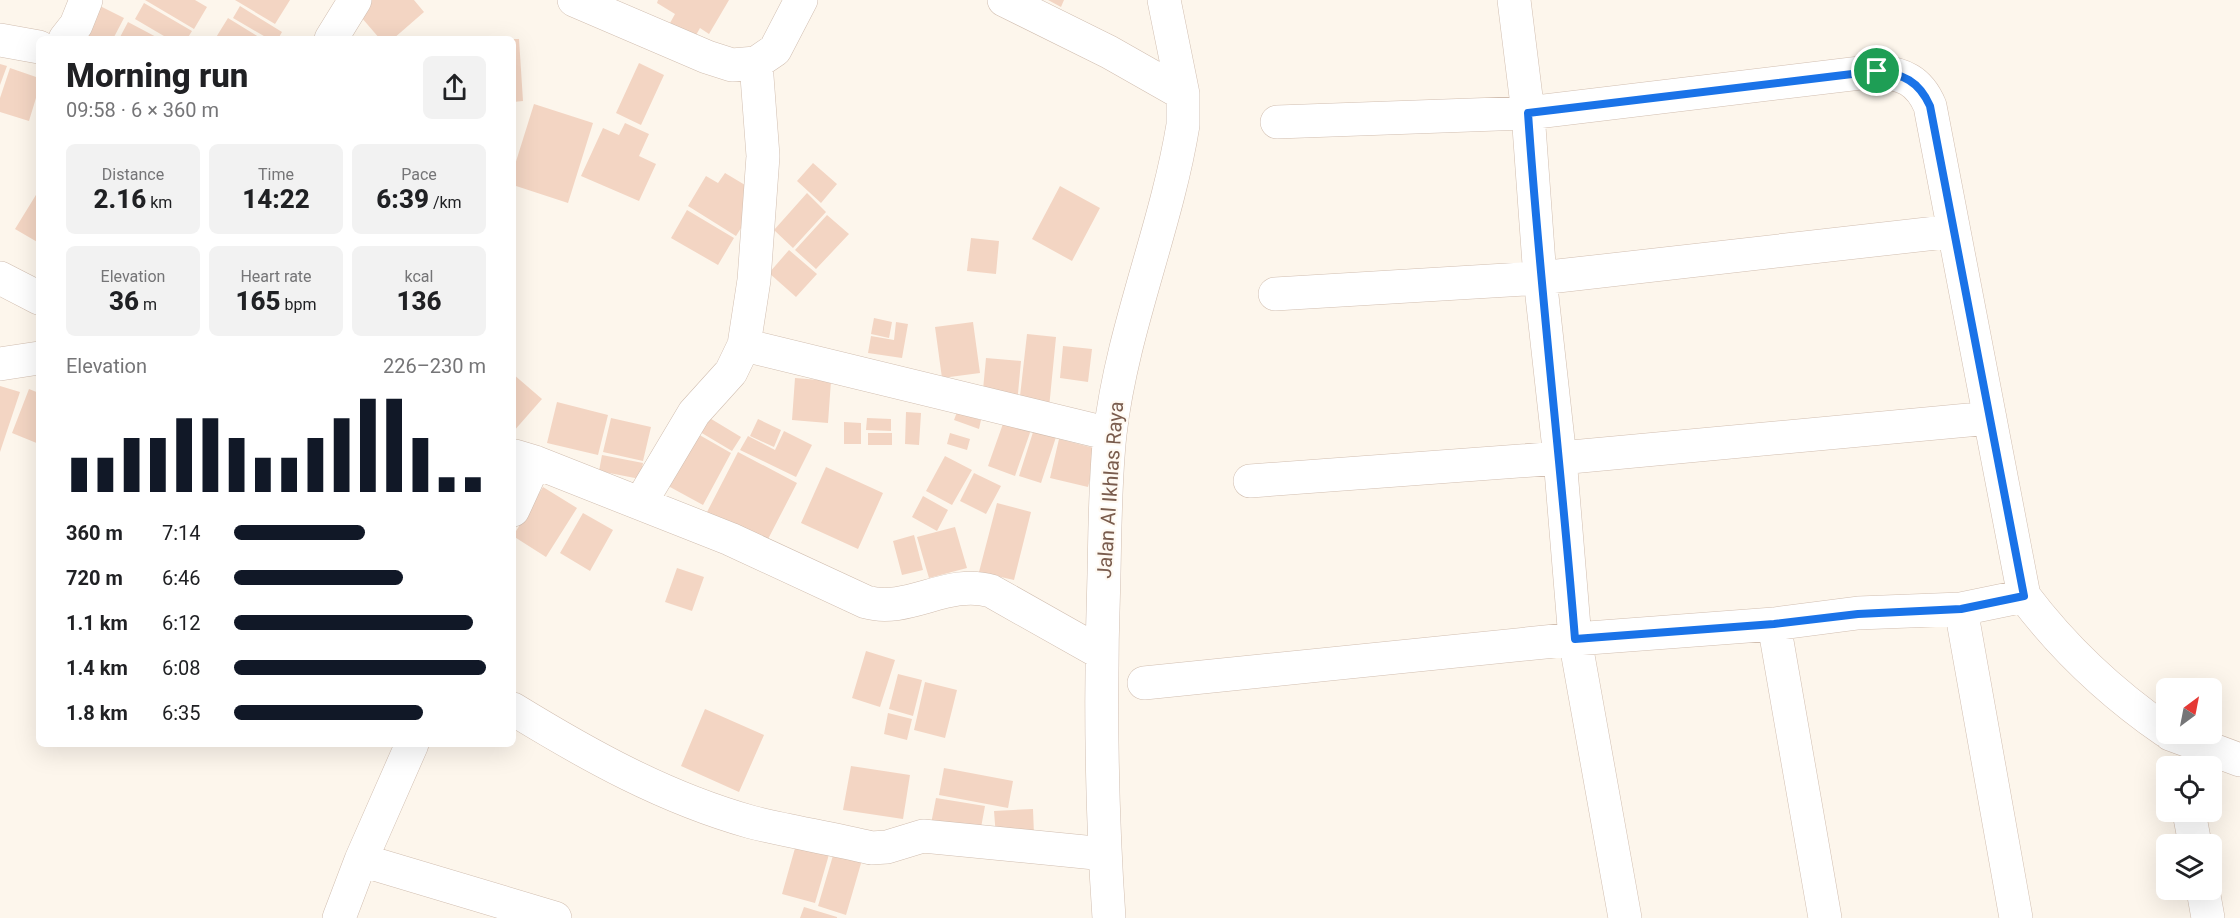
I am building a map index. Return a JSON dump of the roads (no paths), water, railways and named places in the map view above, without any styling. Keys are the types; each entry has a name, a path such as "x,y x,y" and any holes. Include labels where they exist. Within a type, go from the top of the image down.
{"street":[{"path":"67,36 76,25 86,0"},
{"path":"333,36 355,0"},
{"path":"574,0 707,57 732,65 756,63 775,50 801,0"},
{"path":"1004,0 1110,52 1183,94"},
{"name":"Jalan Al Ikhlas Raya","path":"1109,918 1105,854 1101,653 1110,434 1119,380 1179,147 1183,94 1164,0"},
{"path":"1514,0 1528,113 1540,278 1560,458 1575,639 1625,918"},
{"path":"0,40 36,46"},
{"path":"641,502 694,413 731,372 744,345 754,280 763,156 756,63"},
{"path":"1277,122 1528,113 1877,71 1900,74 1918,86 1930,106 2024,596 2067,649 2156,727"},
{"path":"1275,294 1540,278 1954,231"},
{"path":"0,278 36,296"},
{"path":"744,345 1110,434"},
{"path":"0,364 36,358"},
{"path":"1250,481 1560,458 1990,418"},
{"path":"516,496 524,458 641,502 866,602 888,605 961,588 977,587 991,591 1101,653"},
{"path":"1144,683 1575,639 1774,624 1858,614 1961,609 2024,596"},
{"path":"1961,609 2016,918"},
{"path":"1774,624 1825,918"},
{"path":"516,711 627,775 679,797 750,821 871,848 887,847 923,836 1105,854"},
{"path":"2181,744 2240,760"},
{"path":"339,918 361,860 411,747"},
{"path":"361,860 555,918"},
{"path":"2205,900 2208,918"}]}
